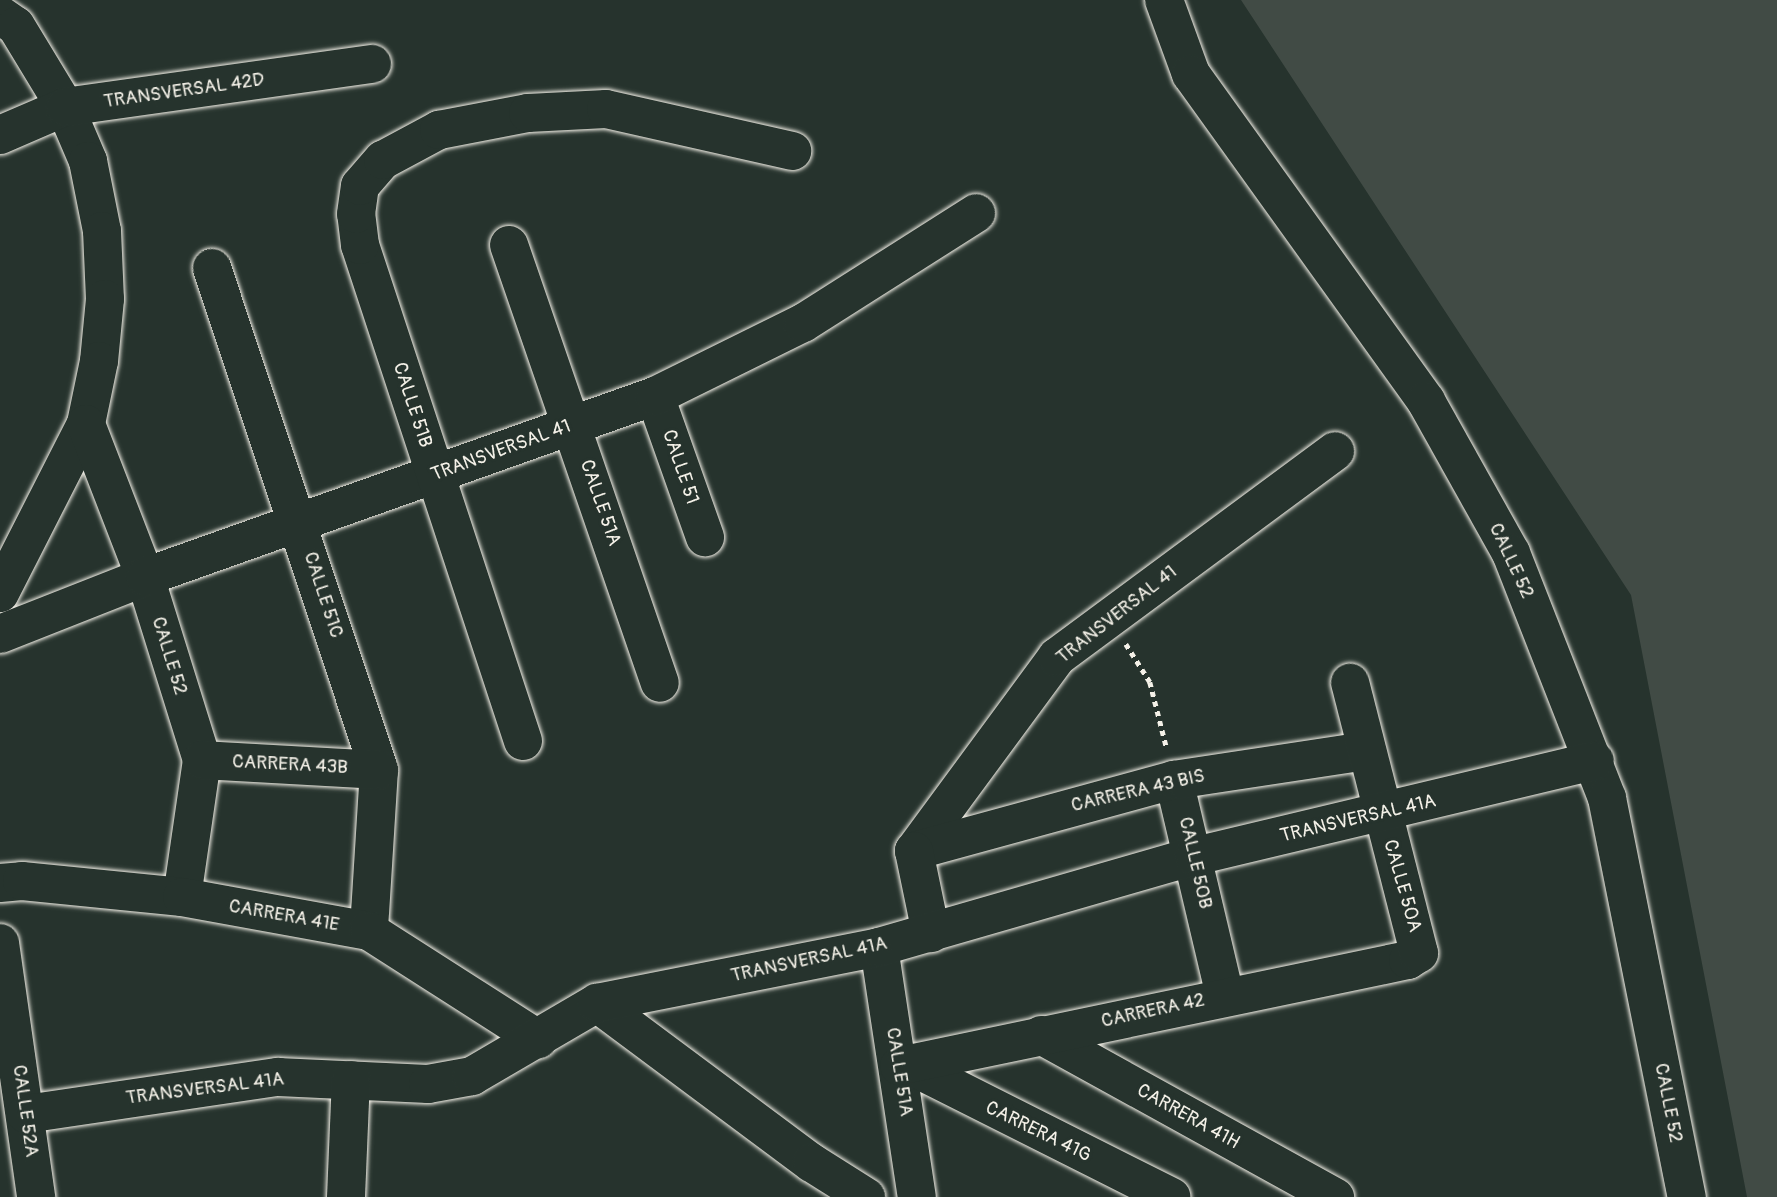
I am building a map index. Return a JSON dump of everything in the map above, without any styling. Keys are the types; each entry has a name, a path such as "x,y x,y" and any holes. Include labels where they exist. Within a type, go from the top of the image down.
{"street":[{"name":"CALLE 52","path":"1164,0 1191,74 1426,401 1510,553 1595,761 1607,798 1687,1197"},
{"path":"0,15 16,26 65,107 88,161 102,231 105,299 99,361 86,424 0,593"},
{"name":"TRANSVERSAL 42D","path":"0,135 65,107 372,64"},
{"name":"CALLE 51B","path":"523,740 360,245 360,186 383,160 439,130 528,113 606,109 679,129 792,151"},
{"name":"TRANSVERSAL 41","path":"0,634 299,521 655,396 803,323 976,213"},
{"name":"CALLE 51A","path":"509,245 574,424 660,683"},
{"name":"CALLE 51C","path":"212,268 299,521 379,770 369,931"},
{"name":"CALLE 51","path":"655,396 705,537"},
{"name":"CALLE 52","path":"86,424 145,577 202,760 182,897"},
{"name":"TRANSVERSAL 41","path":"914,851 1057,657 1335,451"},
{"name":"CALLE 50A","path":"1350,683 1381,815 1418,943 1419,953 1408,960"},
{"name":"CARRERA 43 BIS","path":"914,851 1174,780 1366,751"},
{"name":"CARRERA 43B","path":"202,760 379,770"},
{"name":"TRANSVERSAL 41A","path":"26,1114 278,1077 428,1084 472,1076 597,1003 879,947 1195,856 1381,815 1595,761"},
{"name":"CALLE 50B","path":"1174,780 1195,856 1225,996"},
{"path":"914,851 931,933"},
{"name":"CARRERA 41E","path":"0,883 22,881 182,897 369,931 538,1039"},
{"name":"CALLE 52A","path":"0,943 36,1197"},
{"name":"CALLE 51A","path":"879,947 903,1065 917,1197"},
{"name":"CARRERA 42","path":"903,1065 1408,960"},
{"path":"597,1003 812,1163 866,1197"},
{"name":"CARRERA 41H","path":"1041,1035 1331,1196"},
{"name":"CARRERA 41G","path":"903,1065 1171,1197"},
{"path":"346,1197 351,1080"}],"path":[{"path":"1109,619 1150,682 1174,780"}],"shaded area":[{"path":"1241,0 1777,0 1777,1197 1747,1197 1631,595"}]}
